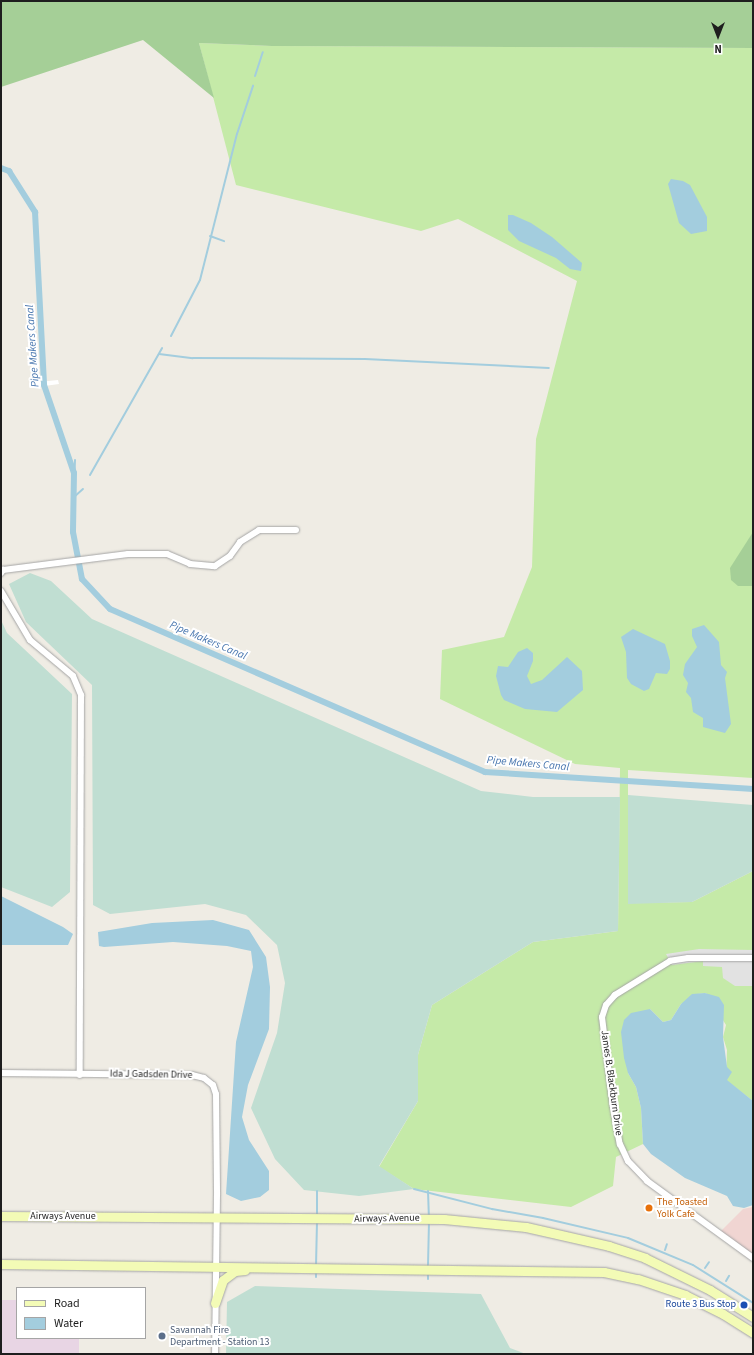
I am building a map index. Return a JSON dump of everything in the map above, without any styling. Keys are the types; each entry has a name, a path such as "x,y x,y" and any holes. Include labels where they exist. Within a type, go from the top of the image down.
{"main road":[{"name":"Airways Avenue","path":"1,1216 317,1220 429,1219 526,1226 610,1246 689,1279 753,1317"},
{"path":"1,1264 282,1266 604,1272 638,1279 685,1295 724,1314 753,1333"},
{"path":"215,1303 223,1280 235,1271 282,1266"}],"street":[{"path":"1,573 3,570 91,560 128,554 167,554 190,564 215,566 230,556 240,542 259,530 296,530"},
{"path":"1,591 30,640 73,676 81,695 80,1074"},
{"name":"James B. Blackburn Drive","path":"753,958 688,958 670,961 615,995 606,1005 602,1017 612,1106 620,1144 628,1161 646,1181 753,1258"},
{"name":"Ida J Gadsden Drive","path":"1,1072 196,1075 213,1085 216,1094 215,1354"}],"shaded area":[{"path":"699,949 753,950 753,986 735,986 723,978 722,967 703,966 703,961 672,965 666,954"},
{"path":"753,1207 753,1257 720,1232 743,1209"},
{"path":"1,1300 16,1300 16,1339 79,1339 79,1354 1,1354"}],"green space":[{"path":"1,1 753,1 753,48 272,46 199,43 214,98 143,40 1,87"},
{"path":"199,43 272,46 753,48 753,778 628,770 628,903 692,902 753,871 753,1101 726,1080 727,1050 723,1037 726,1025 706,993 698,994 681,1004 671,1020 663,1022 650,1009 628,1073 636,1087 641,1108 643,1144 616,1157 613,1186 571,1207 414,1189 379,1167 418,1101 418,1055 432,1005 533,942 618,931 620,768 575,764 440,699 442,650 504,637 532,567 536,439 577,281 458,219 421,231 236,185"},
{"path":"753,532 753,586 738,586 731,580 730,568"},
{"path":"30,573 51,581 92,619 481,791 533,797 620,797 618,931 533,942 432,1005 418,1055 418,1101 379,1166 414,1189 359,1196 304,1190 275,1159 251,1108 277,1033 285,983 277,945 246,915 205,904 110,914 93,905 92,685 26,622 9,584"},
{"path":"1,620 7,633 72,694 70,892 52,907 1,887"},
{"path":"628,795 753,805 753,871 692,902 628,904"},
{"path":"255,1286 481,1294 510,1348 526,1354 226,1354 227,1302"}],"water":[{"path":"671,179 683,181 690,185 707,217 707,231 691,234 679,223 668,184"},
{"path":"508,215 513,215 531,223 552,237 582,263 581,271 570,269 556,258 519,241 508,230"},
{"path":"704,625 719,642 721,665 727,672 725,678 731,724 725,733 703,727 703,718 693,712 691,698 686,692 688,683 683,675 685,664 697,647 692,636 692,629"},
{"path":"633,629 665,644 670,661 670,669 667,674 656,673 649,689 644,691 631,684 627,678 626,652 621,637"},
{"path":"527,648 533,653 533,661 527,676 531,684 542,680 567,657 582,671 583,690 557,712 525,709 504,700 501,695 496,676 498,666 508,667 518,652"},
{"path":"1,896 63,927 73,934 68,945 1,945"},
{"path":"213,920 249,930 266,957 270,987 269,1029 248,1085 242,1117 249,1140 269,1171 269,1190 260,1197 241,1201 226,1194 236,1042 253,967 251,951 227,946 173,942 104,947 99,946 98,932 152,923"},
{"path":"705,993 719,997 724,1005 723,1037 727,1067 732,1072 727,1080 753,1101 753,1205 744,1208 733,1206 727,1196 685,1178 651,1154 643,1144 641,1108 636,1087 628,1073 624,1058 621,1032 624,1020 631,1013 650,1009 663,1022 671,1020 681,1004 692,994"}],"pier":[{"path":"58,380 59,384 30,388 29,383"}],"waterway":[{"path":"255,76 263,52"},
{"path":"171,336 200,280 237,134 253,86"},
{"name":"Pipe Makers Canal","path":"1,168 9,171 35,212 44,385 74,473 73,532 82,579 110,609 485,772 753,789"},
{"path":"210,236 224,241"},
{"path":"90,475 162,348"},
{"path":"159,354 193,358 365,359 549,368"},
{"name":"Pipe Makers Canal","path":"75,460 74,497 83,489"},
{"path":"414,1189 492,1209 543,1218 628,1238 693,1265 753,1303"},
{"path":"317,1191 317,1216"},
{"path":"428,1191 429,1216"},
{"path":"316,1266 317,1221"},
{"path":"428,1266 429,1223"},
{"path":"665,1250 667,1244"},
{"path":"705,1268 709,1262"},
{"path":"316,1271 316,1277"},
{"path":"428,1273 428,1279"},
{"path":"726,1281 729,1276"}],"place":[{"name":"The Toasted Yolk Cafe","path":"649,1208"},
{"name":"Route 3 Bus Stop","path":"744,1305"},
{"name":"Savannah Fire Department - Station 13","path":"162,1336"}]}
